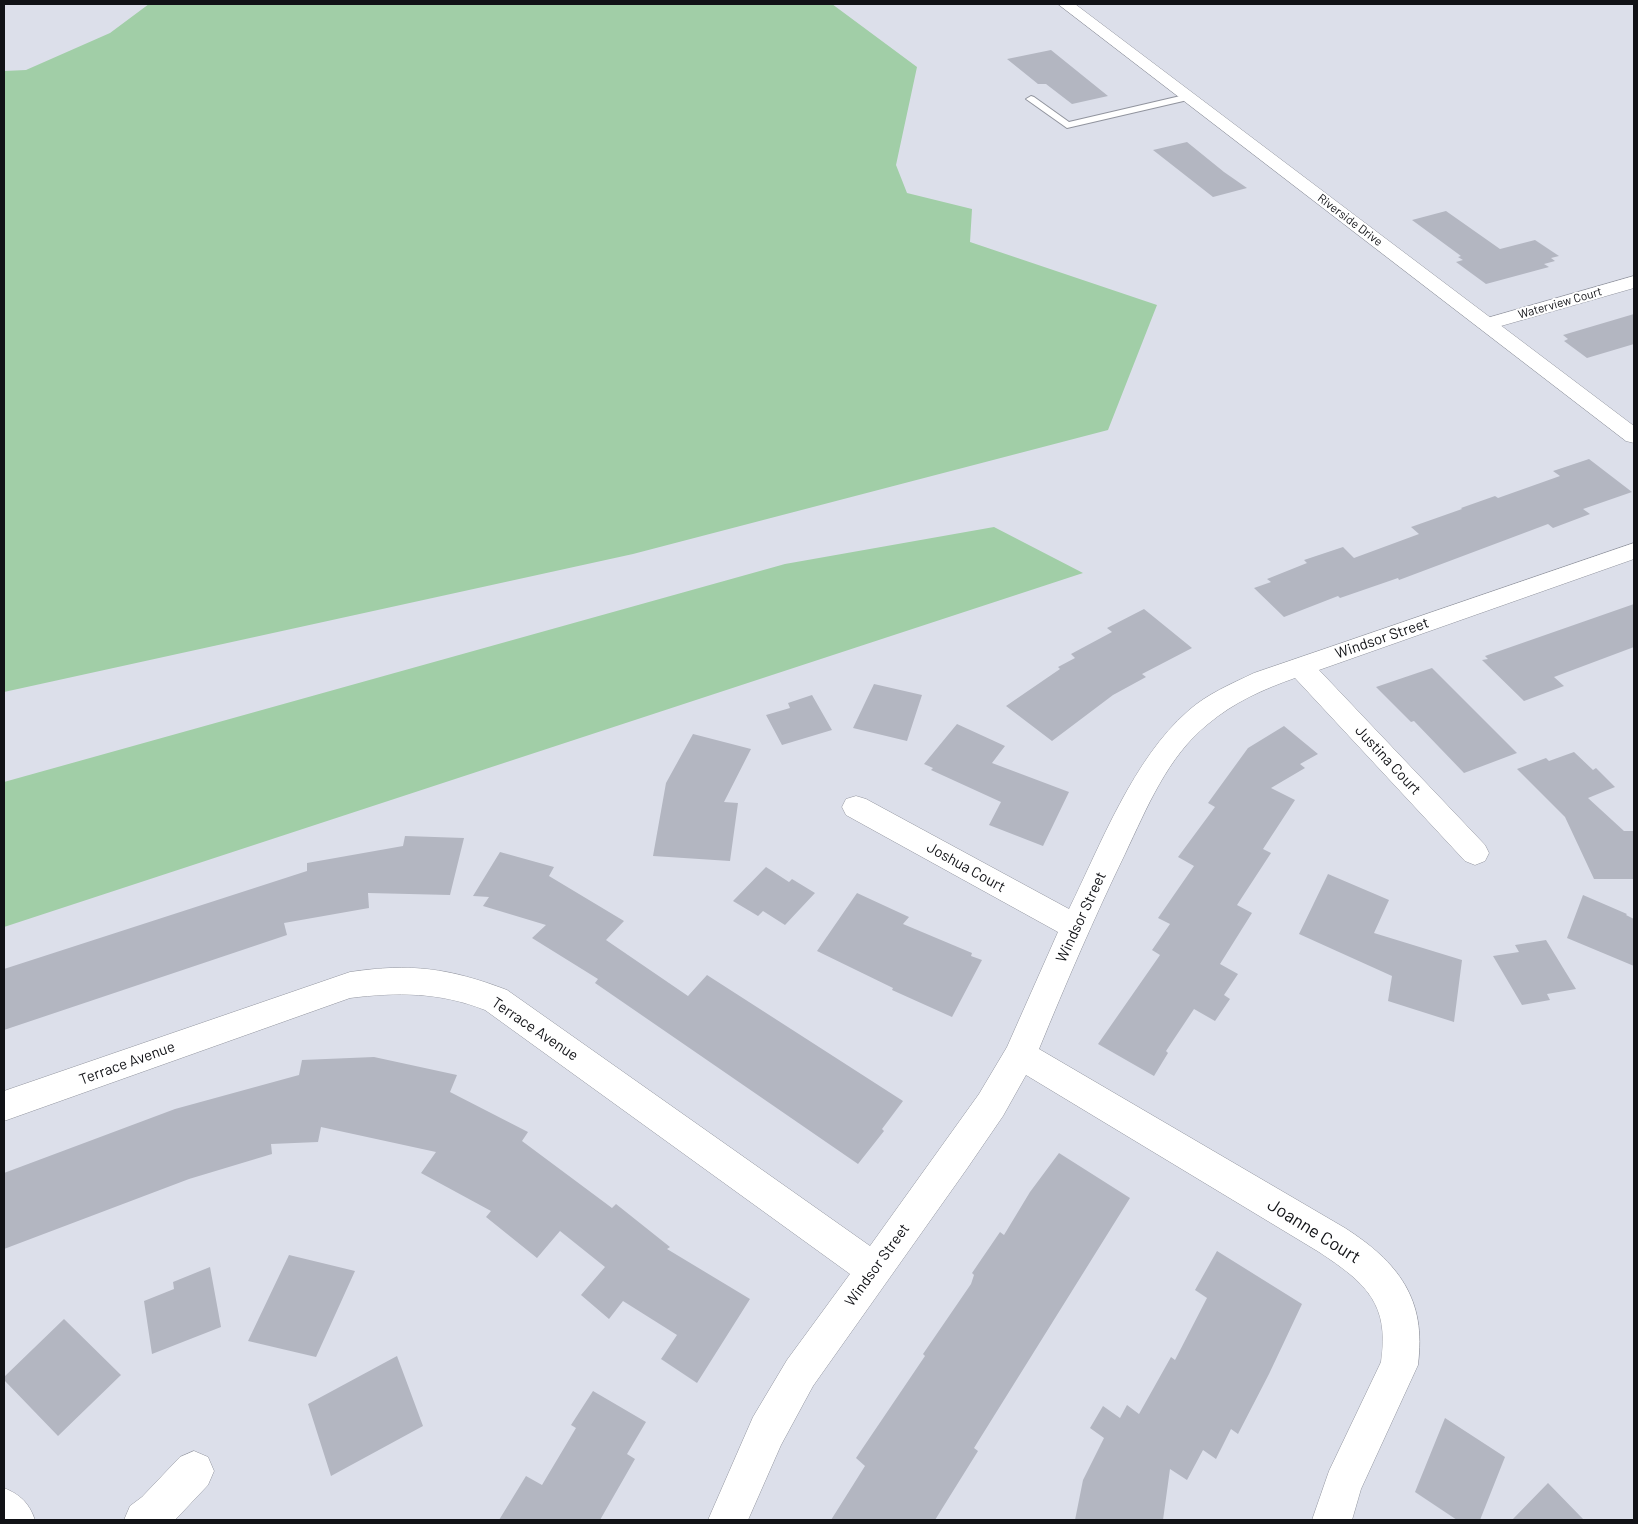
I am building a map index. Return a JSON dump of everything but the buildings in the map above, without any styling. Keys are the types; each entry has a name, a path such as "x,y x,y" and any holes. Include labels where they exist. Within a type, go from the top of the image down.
{"street":[{"name":"Riverside Drive","path":"1066,4 1634,436"},
{"name":"Waterview Court","path":"1487,324 1634,282"},
{"name":"Windsor Street","path":"728,1520 767,1431 800,1373 964,1144 1020,1055 1075,927 1147,779 1172,743 1198,717 1228,696 1263,680 1634,551"},
{"name":"Justina Court","path":"1300,667 1475,853"},
{"name":"Joshua Court","path":"856,807 1075,927"},
{"name":"Terrace Avenue","path":"4,1106 350,985 381,980 412,979 442,982 470,989 496,1000 874,1270"},
{"name":"Joanne Court","path":"1020,1055 1332,1240 1360,1258 1382,1280 1391,1294 1401,1322 1402,1352 1399,1365 1343,1485 1332,1520"},
{"path":"144,1520 156,1511 194,1471"},
{"path":"4,1508 15,1520"}],"lane":[{"path":"1031,98 1067,125 1189,97"}],"green space":[{"path":"149,4 832,4 917,67 896,165 907,193 972,209 970,242 1157,305 1108,430 633,554 4,692 4,71 26,70 110,33"},
{"path":"994,527 1083,573 4,927 4,782 785,564"}]}
